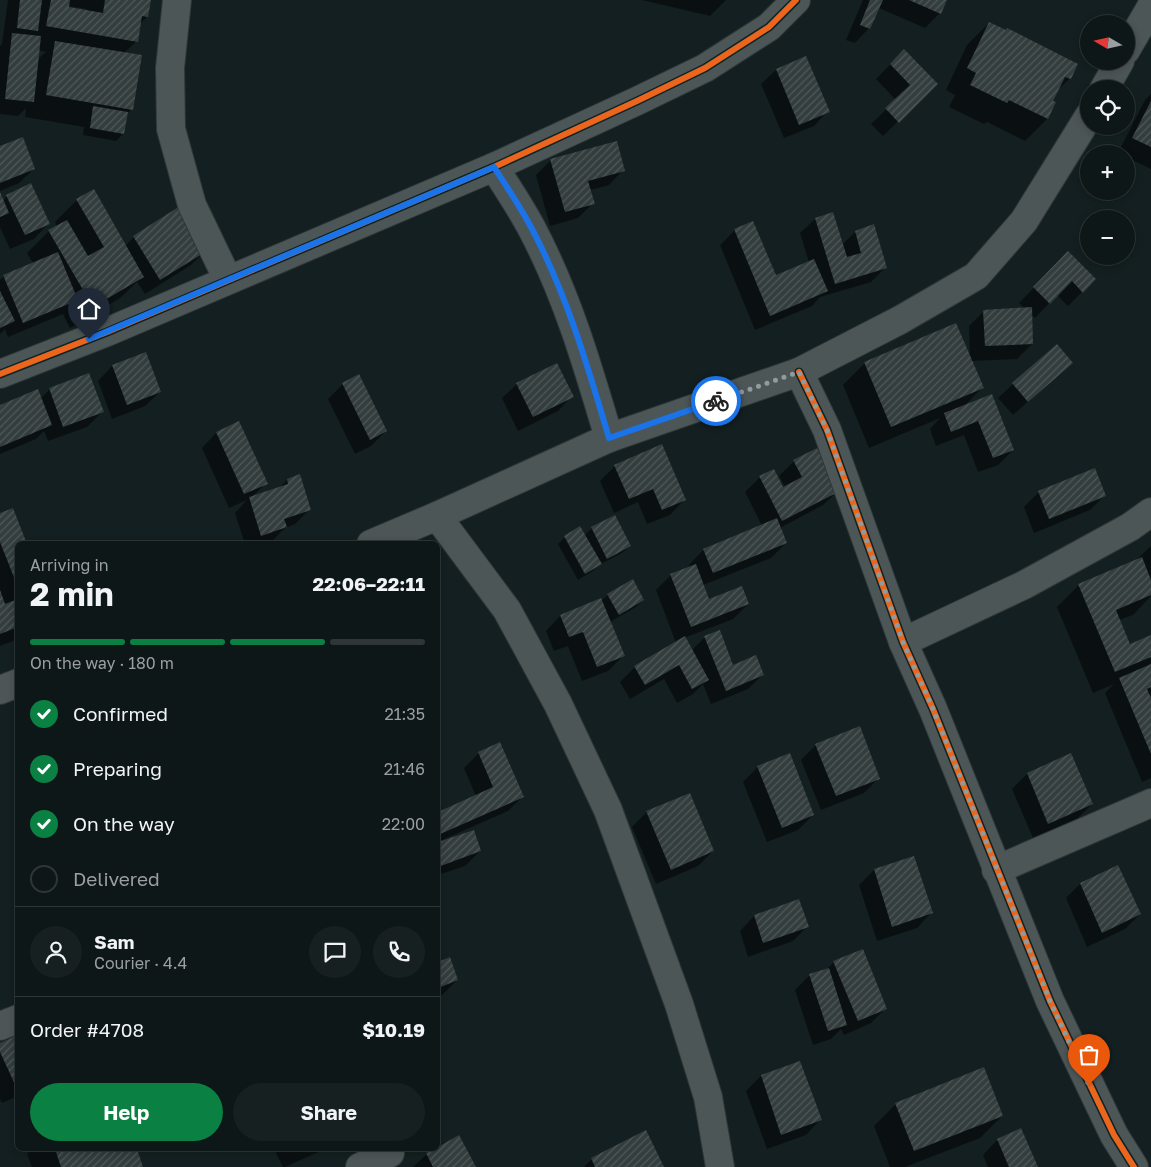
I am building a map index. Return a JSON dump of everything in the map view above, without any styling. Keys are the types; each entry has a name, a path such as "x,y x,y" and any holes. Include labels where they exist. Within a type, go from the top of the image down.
{"street":[{"path":"177,0 170,68 171,129 192,205 228,280"},
{"path":"0,374 107,332 494,167 705,68 769,27 796,0"},
{"path":"1135,35 1151,7"},
{"path":"378,541 609,438 799,372 900,320 976,276 1024,221 1080,131"},
{"path":"494,167 532,229 561,289 587,363 609,438"},
{"path":"799,372 827,430 903,642 933,709 1050,1001 1114,1134 1134,1167"},
{"path":"903,642 1024,585 1130,527 1151,512"},
{"path":"437,516 507,610 558,704 608,810 672,986 708,1097 720,1167"},
{"path":"0,690 15,684"},
{"path":"996,870 1151,803"},
{"path":"0,1026 15,1020"},
{"path":"360,1167 392,1156"}],"building":[{"path":"20,0 42,0 38,31 17,28"},
{"path":"51,0 70,0 69,7 103,13 105,0 151,0 148,17 142,16 138,42 46,26"},
{"path":"870,0 883,0 870,29 860,25"},
{"path":"909,0 947,0 941,14"},
{"path":"989,22 1006,30 1007,28 1078,64 1071,79 1065,77 1053,101 1056,102 1048,119 1009,100 1007,103 970,85 976,73 967,68"},
{"path":"12,33 41,36 34,102 5,99"},
{"path":"55,41 142,55 133,110 46,95"},
{"path":"904,49 938,84 899,123 885,108 910,85 890,64"},
{"path":"806,56 830,112 799,125 776,69"},
{"path":"1151,101 1151,147 1132,138"},
{"path":"93,106 128,112 124,134 90,128"},
{"path":"23,137 35,169 0,183 0,146"},
{"path":"617,141 625,171 588,181 595,204 565,212 550,159"},
{"path":"31,183 50,224 25,235 6,195"},
{"path":"94,189 144,277 93,307 48,230 67,220 88,256 104,247 76,199"},
{"path":"0,192 9,213 0,217"},
{"path":"180,206 207,251 160,280 133,236"},
{"path":"833,212 847,257 861,253 855,231 874,224 887,268 835,284 815,218"},
{"path":"753,221 776,275 814,259 828,291 770,316 734,229"},
{"path":"1068,251 1096,279 1083,293 1072,281 1050,304 1033,287"},
{"path":"58,252 78,300 23,323 3,275"},
{"path":"0,291 15,321 0,328"},
{"path":"1032,307 1033,344 985,346 983,310"},
{"path":"956,323 984,388 891,427 864,362"},
{"path":"1057,344 1073,363 1028,402 1012,383"},
{"path":"146,352 161,392 127,405 112,365"},
{"path":"557,363 574,397 533,417 516,383"},
{"path":"89,373 104,412 63,427 49,388"},
{"path":"359,374 387,431 370,440 342,383"},
{"path":"38,389 52,425 0,447 0,405"},
{"path":"992,394 1014,450 993,458 978,421 951,432 944,413"},
{"path":"239,421 268,484 244,494 216,432"},
{"path":"662,444 686,500 662,510 653,489 629,499 614,465"},
{"path":"817,448 840,491 782,521 759,476 774,469 783,487 802,477 793,460"},
{"path":"1095,468 1106,496 1049,519 1038,491"},
{"path":"300,474 311,510 284,519 287,527 261,536 249,497 288,484 287,479"},
{"path":"13,508 26,541 15,541 15,580 0,542 0,513"},
{"path":"615,515 631,546 607,559 591,527"},
{"path":"777,518 787,543 713,573 703,549"},
{"path":"580,526 602,564 585,574 564,536"},
{"path":"1142,557 1151,580 1151,595 1116,610 1130,644 1151,635 1151,657 1115,672 1078,584"},
{"path":"696,564 709,599 742,586 749,604 691,627 670,574"},
{"path":"633,579 644,600 619,615 607,594"},
{"path":"0,590 5,604 15,600 15,628 0,634"},
{"path":"601,598 625,656 597,667 583,632 569,637 560,615"},
{"path":"720,630 733,665 756,655 764,675 726,691 704,636"},
{"path":"685,636 709,680 692,689 679,665 645,685 634,666"},
{"path":"1151,664 1151,687 1147,689 1151,698 1151,754 1119,678"},
{"path":"860,726 880,779 836,796 815,744"},
{"path":"500,742 524,797 440,834 440,811 493,787 478,752"},
{"path":"790,753 814,815 782,828 757,766"},
{"path":"1071,753 1093,804 1048,824 1027,773"},
{"path":"690,793 714,851 671,870 646,811"},
{"path":"474,830 481,851 440,866 440,841"},
{"path":"914,856 933,913 892,927 874,869"},
{"path":"1118,865 1141,914 1102,933 1080,883"},
{"path":"799,899 809,927 763,943 754,915"},
{"path":"863,949 887,1009 858,1021 833,961"},
{"path":"450,957 458,980 440,987 440,961"},
{"path":"829,968 847,1025 828,1031 809,974"},
{"path":"15,1036 15,1084 0,1052 0,1043"},
{"path":"800,1061 822,1120 781,1135 761,1075"},
{"path":"984,1067 1003,1116 914,1151 895,1103"},
{"path":"1021,1128 1038,1167 1009,1167 997,1139"},
{"path":"646,1130 664,1167 595,1167 591,1158"},
{"path":"459,1135 476,1167 433,1167 426,1153 440,1151 440,1146"},
{"path":"56,1151 138,1151 143,1167 61,1167"}],"cycle path":[{"path":"0,374 107,332 494,167 637,101 705,68 769,27 796,0"},
{"path":"799,372 827,430 903,642 933,709 1050,1001 1114,1135 1134,1167"}],"way so far":[{"path":"716,401 799,372 827,430 903,642 933,709 1050,1001 1089,1085"}],"route":[{"path":"89,339 494,167 532,229 561,289 587,363 609,438 716,401"}]}
